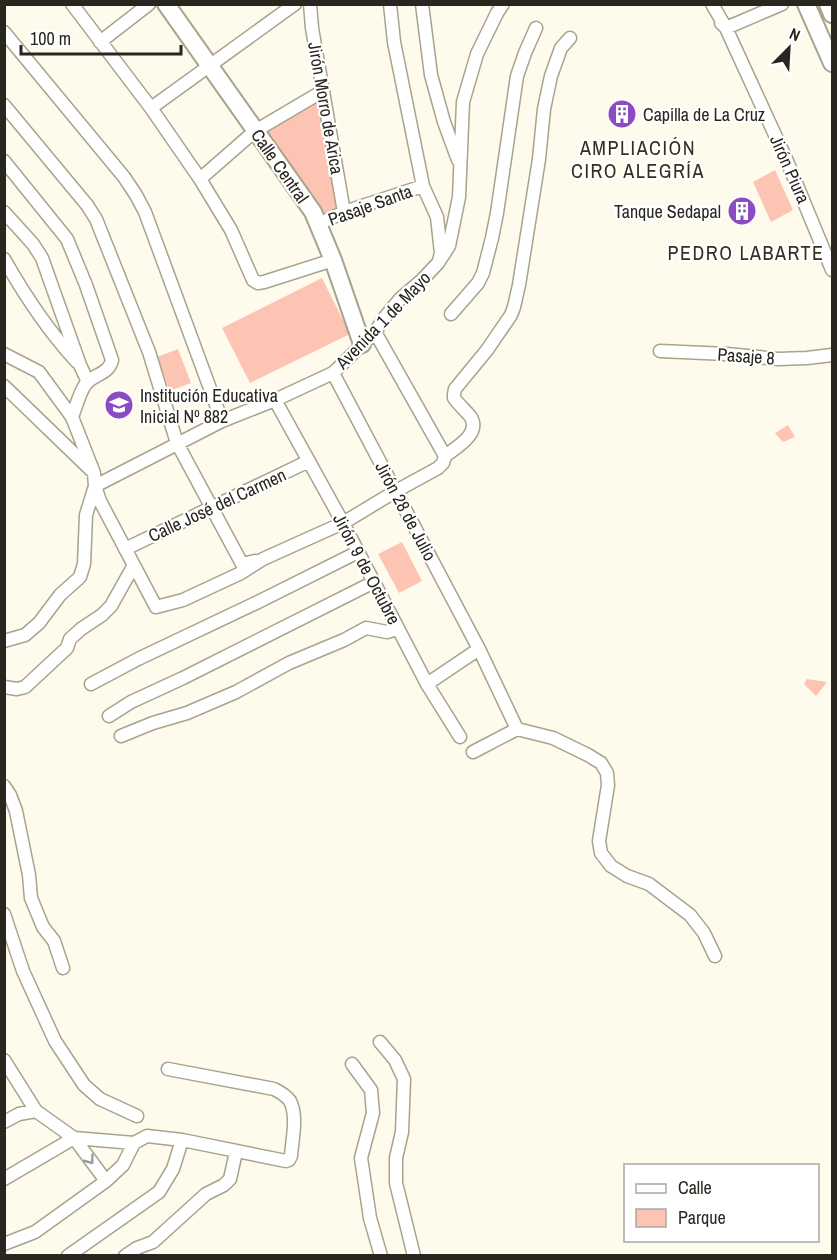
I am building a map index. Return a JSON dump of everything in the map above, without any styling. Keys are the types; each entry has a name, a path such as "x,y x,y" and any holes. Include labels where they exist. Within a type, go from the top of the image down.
{"street":[{"path":"72,4 151,108 200,179 231,230 253,280 258,283 264,282 333,260"},
{"path":"100,42 149,4"},
{"name":"Calle Central","path":"166,4 313,212 333,260 362,344"},
{"path":"151,108 295,4"},
{"name":"Jirón Morro de Arica","path":"310,4 312,28 344,212"},
{"path":"390,4 394,42 423,186 437,217 441,253 438,263"},
{"path":"422,4 430,75 460,166"},
{"name":"Avenida 1 de Mayo","path":"95,480 333,373 375,332 400,299 438,263 449,246 459,197 463,102 477,54 503,4"},
{"path":"704,4 726,28 782,4"},
{"name":"Jirón Piura","path":"712,4 726,28 795,180 832,270"},
{"path":"806,4 832,63"},
{"path":"828,4 832,14"},
{"path":"451,314 478,283 483,273 497,213 517,76 536,28"},
{"path":"4,32 124,177 136,195 166,267 222,422"},
{"path":"4,354 39,372 72,417 95,480 100,501 156,606 183,600 241,573 263,559 343,523 438,468 445,456 470,436 473,430 474,423 470,416 454,398 455,389 487,350 514,307 540,159 544,109 558,56 561,48 570,38"},
{"path":"200,179 255,131 323,91"},
{"path":"4,105 96,219 149,352 177,443 242,564 263,559"},
{"path":"4,161 68,239 112,360 111,366 84,386 72,417"},
{"name":"Pasaje Santa","path":"318,224 344,212 423,186"},
{"path":"4,212 33,244 42,258 88,382"},
{"path":"4,259 54,335 80,365"},
{"path":"375,332 445,456"},
{"name":"Pasaje 8","path":"660,351 778,359 832,354"},
{"name":"Jirón 28 de Julio","path":"333,373 479,649 517,729"},
{"path":"4,386 95,480"},
{"name":"Jirón 9 de Octubre","path":"275,400 343,523 427,684 460,737"},
{"name":"Calle José del Carmen","path":"125,549 309,461"},
{"path":"4,641 25,635 39,623 60,595 80,577 84,564 86,515 95,480"},
{"path":"91,684 358,552"},
{"path":"4,687 17,689 25,687 67,648 70,639 111,606 134,566"},
{"path":"109,716 131,702 374,582"},
{"path":"121,736 187,713 236,692 289,663 344,640 366,628 387,632 398,628"},
{"path":"427,684 479,649"},
{"path":"473,752 517,729 554,738 601,764 607,773 608,785 600,828 599,841 602,853 611,866 627,876 649,884 690,915 704,933 715,956"},
{"path":"4,786 16,811 29,875 31,898 43,927 54,941 63,968"},
{"path":"4,914 23,971 55,1041 84,1085 100,1099 137,1116"},
{"path":"380,1042 395,1060 404,1079 402,1132 396,1158 396,1183 412,1240 414,1256"},
{"path":"4,1060 36,1111 74,1138 106,1181"},
{"path":"352,1064 371,1090 373,1113 361,1158 370,1218 381,1256"},
{"path":"4,1179 74,1138 134,1143 147,1136 182,1140 286,1161 291,1156 294,1115 290,1101 283,1094 274,1089 168,1069"},
{"path":"4,1122 20,1114 36,1111"},
{"path":"68,1256 159,1192 173,1169 182,1140"},
{"path":"4,1244 35,1232 106,1181 123,1165 134,1143"},
{"path":"125,1256 153,1242 206,1194 224,1185 230,1179 236,1152"}],"green space":[{"path":"320,97 340,210 320,217 263,133"},
{"path":"775,170 793,210 771,222 753,182"},
{"path":"322,278 350,334 250,383 222,328"},
{"path":"178,349 191,383 170,391 157,357"},
{"path":"788,425 795,437 783,442 775,433"},
{"path":"402,542 422,581 399,593 378,554"},
{"path":"807,679 827,682 816,696 804,684"}],"place":[{"name":"Capilla de La Cruz","path":"622,114"},
{"name":"Tanque Sedapal","path":"742,211"},
{"name":"Institución Educativa Inicial Nº 882","path":"119,405"}],"district":[{"name":"AMPLIACIÓN CIRO ALEGRÍA","path":"638,158"},
{"name":"PEDRO LABARTE","path":"746,252"}]}
